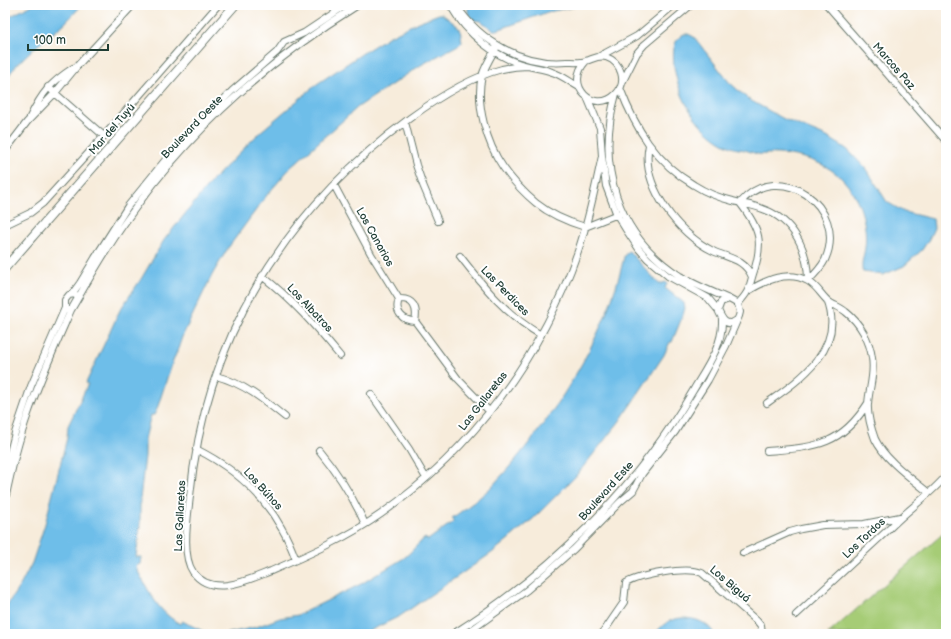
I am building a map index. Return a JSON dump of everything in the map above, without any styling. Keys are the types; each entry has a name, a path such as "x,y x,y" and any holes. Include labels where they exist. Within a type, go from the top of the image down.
{"street":[{"path":"5,151 27,122 55,93 132,5"},
{"path":"5,225 36,209 104,136 218,5"},
{"name":"Mar del Tuyú","path":"5,268 235,5"},
{"name":"Boulevard Oeste","path":"97,260 77,302 68,309 65,302 67,298 80,284 97,260 112,241 142,193 167,166 193,134 226,105 284,42 304,33 346,5"},
{"name":"Boulevard Oeste","path":"251,78 329,23 358,5"},
{"path":"450,5 467,29 484,44 496,49 542,61 563,63 586,61"},
{"path":"456,5 473,26 505,57 528,66 553,72 579,87 587,97 600,128 606,186 632,239 648,259 668,276 708,298 718,310 722,320 730,324 737,320 740,312 738,304 691,282 669,268 642,241 620,213 608,155 610,122 616,94 636,53 691,5"},
{"path":"579,87 577,80 578,73 581,66 586,61 615,49 637,36 674,5"},
{"name":"Marcos Paz","path":"827,5 946,141"},
{"path":"291,39 296,43 295,47"},
{"path":"281,47 283,51 288,52"},
{"path":"496,49 482,76 481,106 483,121 492,146 502,167 537,204 565,220 585,227 620,213"},
{"path":"600,56 612,60 617,64 620,70 621,85 634,121 649,145 670,168 694,185 720,197 764,209 777,216 788,226 798,240 805,254 808,268 808,281"},
{"path":"27,122 37,102 48,88 57,78 78,65"},
{"name":"Las Gallaretas","path":"528,66 501,69 482,76 437,100 374,146 301,220 262,276 235,329 216,376 196,448 188,517 187,551 189,565 197,577 207,584 214,586 226,586 266,573 320,550 366,524 380,514 426,478 461,445 514,378 541,335 550,317 578,253 602,156"},
{"path":"48,88 104,136"},
{"path":"587,97 593,100 606,100 616,94"},
{"path":"405,122 416,165 438,221"},
{"path":"649,145 648,155 652,181 664,208 683,230 702,245 712,251 739,261 749,270 752,277"},
{"name":"Los Canarios","path":"334,185 371,254 399,299 397,309 399,313 406,319 415,321 458,379 489,411"},
{"path":"740,203 751,192 766,186 775,185 795,188 810,197 816,203 824,215 827,223 829,243 825,259 808,281"},
{"path":"740,203 752,220 758,234 759,250 748,291"},
{"name":"Las Perdices","path":"460,256 485,287 515,318 525,326 541,335"},
{"name":"Los Albatros","path":"262,276 294,303 316,326 340,356"},
{"path":"738,304 748,291 760,283 777,277 790,277 808,281 815,286 827,300 853,318 868,342 873,359 873,379 868,403 870,424 876,441 895,464 928,493"},
{"path":"72,294 75,294 78,298"},
{"name":"Los Canarios","path":"399,299 405,299 413,303 416,311 415,321"},
{"path":"718,310 721,302 729,299"},
{"path":"767,403 791,386 824,351 830,340 832,326 831,313 827,300"},
{"path":"5,472 18,434 37,390 52,346 68,309"},
{"name":"Boulevard Este","path":"572,547 673,430 718,346 723,330 722,320"},
{"name":"Boulevard Este","path":"466,634 572,547 633,491 642,474 708,380 726,346 737,320"},
{"path":"216,376 236,382 285,417"},
{"path":"702,376 708,380"},
{"path":"371,394 397,430 426,478"},
{"path":"767,451 810,447 828,441 850,426 868,403"},
{"path":"5,500 18,434"},
{"name":"Los Búhos","path":"196,448 227,467 259,497 283,529 296,560"},
{"path":"319,450 333,467 349,491 366,524"},
{"name":"Los Tordos","path":"796,615 946,476"},
{"path":"630,480 638,483"},
{"path":"622,488 623,494 627,496"},
{"path":"743,554 790,532 801,529 823,525 864,524 900,517"},
{"name":"Los Biguá","path":"602,634 624,602 626,583 651,574 691,570 698,571 705,575 757,621 761,626 762,634"},
{"name":"Boulevard Este","path":"453,634 514,596"}],"green space":[{"path":"946,531 946,634 828,634"}],"water":[{"path":"32,5 82,5 65,23 25,56 5,81 5,19"},
{"path":"468,5 583,5 548,12 497,30 493,30 481,21 473,20 468,13"},
{"path":"442,14 460,28 462,42 421,65 358,107 291,167 267,195 228,248 212,275 182,337 157,409 154,415 151,415 145,439 145,456 140,499 140,525 136,557 141,557 140,564 136,566 137,570 159,607 172,619 180,624 182,621 205,632 213,634 5,634 5,606 21,584 32,563 45,524 67,438 68,426 120,310 141,279 164,240 210,183 259,133 317,84 388,37 418,22"},
{"path":"684,34 694,37 729,82 748,99 784,119 827,137 839,144 848,150 865,168 887,202 904,212 933,219 934,228 922,250 904,266 883,275 863,272 862,263 866,239 862,212 850,188 838,175 830,169 805,158 775,154 757,154 733,148 709,133 692,114 677,79 673,57 674,48 677,40"},
{"path":"629,251 659,284 666,282 667,284 665,288 684,303 685,308 683,315 672,342 670,342 664,355 619,422 575,477 534,518 493,552 400,616 363,634 225,634 256,627 280,618 298,615 361,584 404,558 425,538 428,540 454,521 452,518 489,489 536,434 574,378 604,318 616,287 624,257"},
{"path":"682,618 692,619 705,624 714,634 655,634 667,623"}]}
